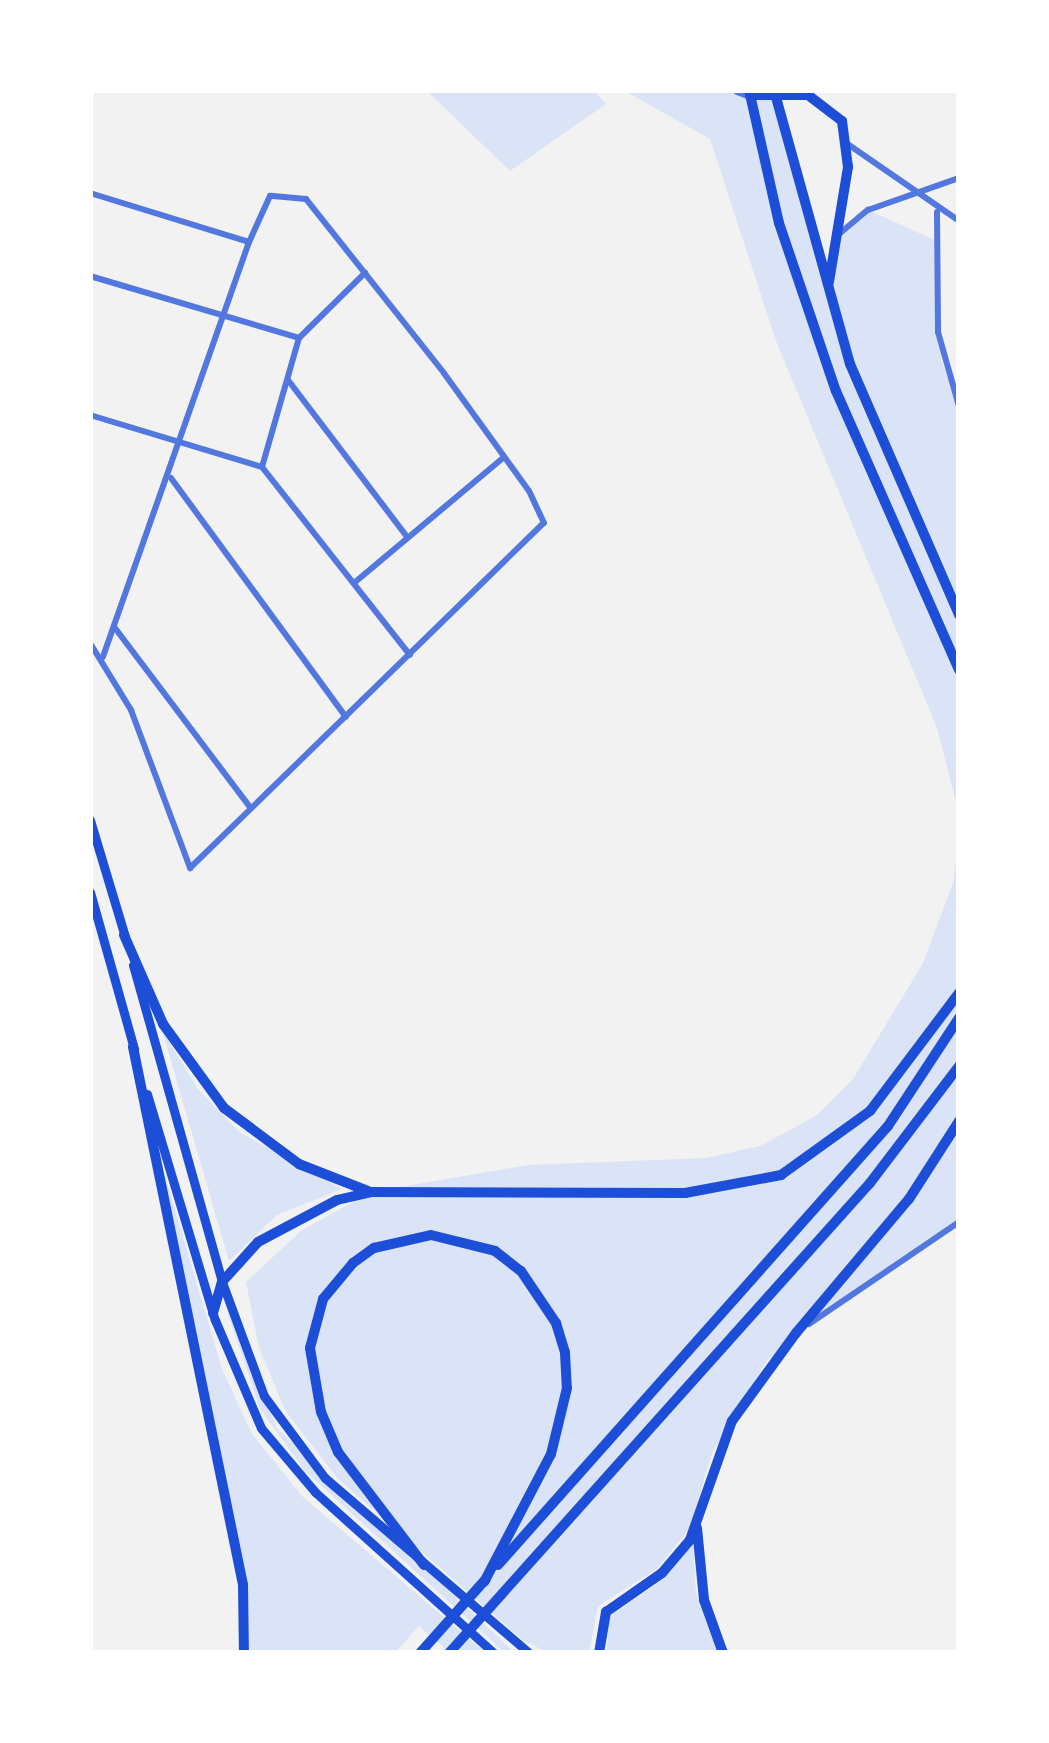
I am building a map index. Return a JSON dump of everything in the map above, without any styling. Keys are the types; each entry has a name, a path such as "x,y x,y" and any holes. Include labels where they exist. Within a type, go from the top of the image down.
{"main road":[{"path":"774,91 850,364 959,615"},
{"path":"830,296 832,241 849,146 842,121 824,102 774,91 749,93 779,223 836,391 959,670"},
{"path":"90,820 251,1371 286,1432 424,1565 529,1653"},
{"path":"90,892 213,1313 250,1409 282,1458 494,1653"},
{"path":"124,935 164,1024 224,1108 298,1164 371,1192"},
{"path":"213,1313 222,1282 279,1226 371,1192 685,1193 781,1175 871,1111 959,993"},
{"path":"420,1653 888,1126 959,1018"},
{"path":"133,1047 242,1585 244,1653"},
{"path":"449,1653 870,1183 959,1066"},
{"path":"598,1653 606,1612 668,1567 698,1513 732,1421 796,1333 909,1198 959,1121"},
{"path":"424,1565 338,1452 321,1412 310,1348 323,1299 353,1262 374,1247 431,1235 495,1250 521,1271 556,1323 566,1353 567,1388 551,1454 484,1582"},
{"path":"698,1513 704,1600 723,1653"}],"street":[{"path":"736,90 749,93"},
{"path":"849,146 923,191 937,212 938,332 959,406"},
{"path":"832,241 868,210 959,178"},
{"path":"90,193 249,242"},
{"path":"90,643 104,657 190,868 544,523 503,458 306,199 270,196 249,242 185,442 104,657"},
{"path":"937,212 959,221"},
{"path":"262,466 299,338 365,273"},
{"path":"90,276 299,338"},
{"path":"288,380 408,538"},
{"path":"90,415 262,466 410,655"},
{"path":"354,583 503,458"},
{"path":"171,478 346,717"},
{"path":"115,628 250,808"},
{"path":"796,1333 959,1222"}],"shaded area":[{"path":"426,90 593,90 606,104 510,171"},
{"path":"623,90 774,93 828,290 832,241 868,210 939,242 941,359 959,406 959,814 937,728 776,341 710,139"},
{"path":"959,842 959,1222 796,1333 766,1362 712,1453 690,1528 657,1569 598,1606 589,1653 549,1653 524,1641 338,1479 286,1412 259,1348 246,1282 302,1230 371,1192 528,1165 706,1158 760,1146 817,1115 853,1079 923,963 953,883"},
{"path":"162,1030 198,1089 239,1132 342,1189 277,1215 229,1261"},
{"path":"162,1166 222,1369 252,1434 302,1496 486,1653 450,1653 419,1626 395,1653 248,1653 248,1593"},
{"path":"223,1299 277,1428 515,1653 505,1653 305,1471 260,1409"},
{"path":"693,1544 696,1593 717,1653 606,1653 609,1617 657,1584"}]}
